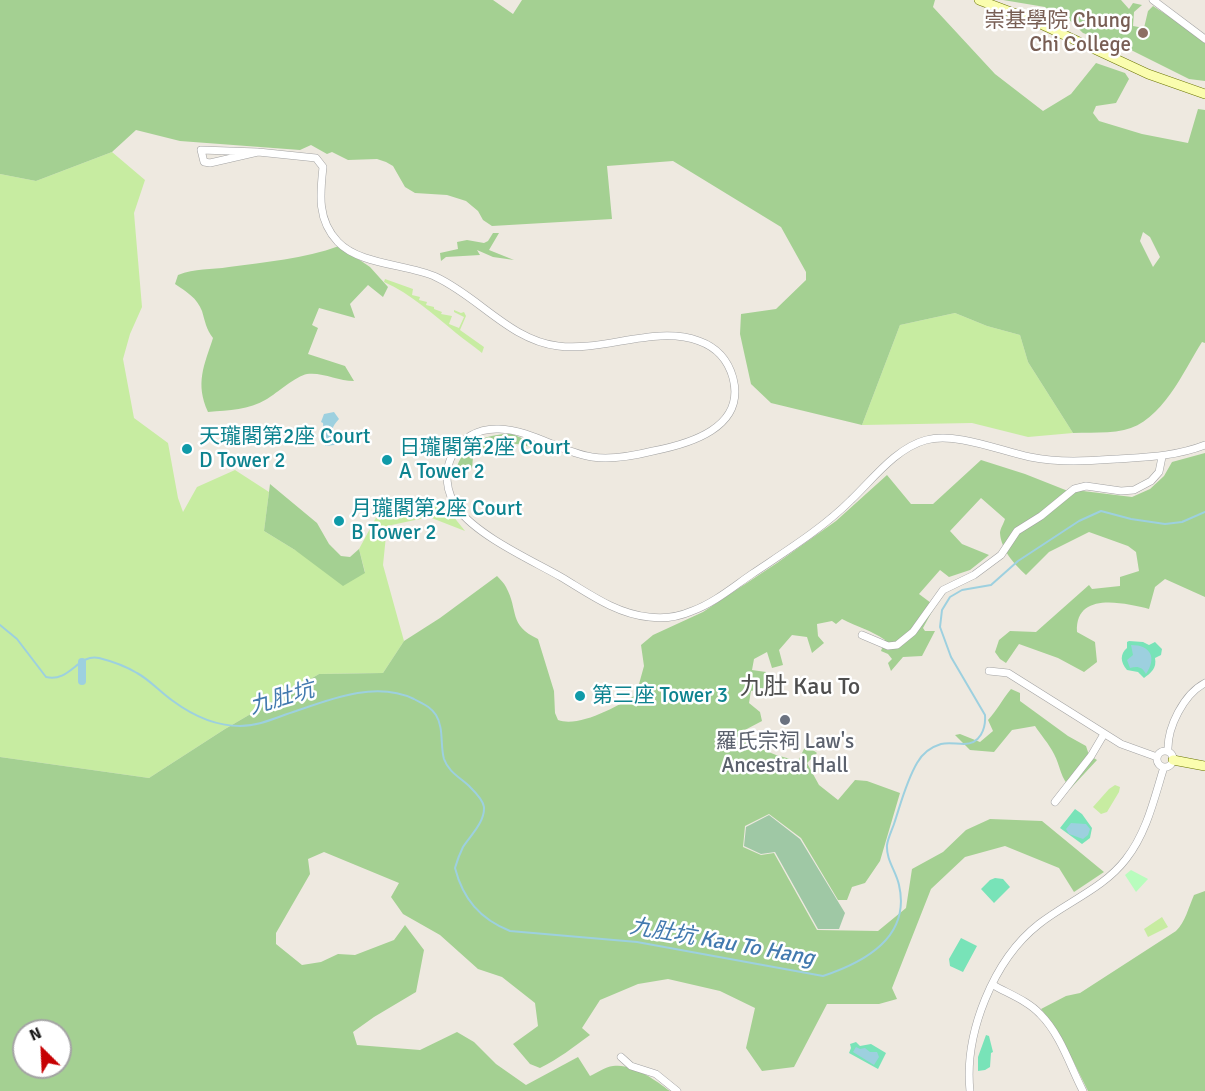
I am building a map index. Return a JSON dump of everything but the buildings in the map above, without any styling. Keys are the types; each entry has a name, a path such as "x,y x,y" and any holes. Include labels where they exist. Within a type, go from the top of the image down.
{"main road":[{"path":"980,0 1032,20 1094,54 1205,94"},
{"path":"1173,760 1205,766"}],"street":[{"path":"1153,0 1205,39"},
{"path":"258,152 210,163 204,162 201,150 258,152 316,158 322,167 320,204 324,220 338,242 350,251 366,258 413,269 453,286 537,343 584,348 654,337 686,338 698,340 717,350 733,380 734,399 725,419 714,430 697,439 638,455 594,458 517,431 489,429 476,432 460,443 448,464 446,478 448,491 458,510 469,520 504,544 625,612 642,616 668,617 685,614 708,603 818,529 846,506 901,453 927,440 953,439 1033,458 1069,462 1162,457 1205,445"},
{"path":"862,635 888,646 897,645 913,632 943,590 974,575 1001,555 1017,531 1041,516 1074,489 1086,486 1121,491 1134,490 1151,481 1159,472 1162,457"},
{"path":"989,671 1001,671 1015,677 1104,734 1132,749 1157,757"},
{"path":"1168,751 1170,735 1182,705 1191,692 1205,683"},
{"path":"1055,802 1091,756 1104,734"},
{"path":"1168,751 1173,754 1173,760 1169,766 1164,767 1158,762 1157,757 1160,752 1168,751"},
{"path":"970,1091 970,1056 973,1036 993,985 1009,956 1020,941 1039,924 1101,882 1127,859 1145,828 1164,767"},
{"path":"993,985 1021,1000 1040,1014 1056,1034 1083,1091"},
{"path":"621,1057 631,1066 656,1074 677,1091"}],"green space":[{"path":"0,0 493,0 513,14 522,0 935,0 933,7 995,74 1043,111 1071,94 1096,63 1125,73 1129,79 1116,103 1096,106 1093,113 1099,121 1142,134 1188,143 1198,109 1205,110 1205,343 1202,342 1170,394 1150,417 1124,430 1073,433 1028,362 1020,335 987,326 955,313 900,325 862,425 771,403 751,384 740,334 741,314 776,309 806,280 806,272 781,227 673,161 607,166 612,219 492,226 483,220 478,211 466,201 447,195 415,193 405,187 393,166 386,162 377,159 348,160 332,152 327,154 311,145 300,150 180,141 136,130 112,152 36,181 0,174","holes":["1143,232 1150,237 1160,257 1153,267 1140,241"]},
{"name":"崇基學院 Chung Chi College","path":"1003,0 1121,0 1129,9 1133,3 1142,5 1134,12 1133,26 1144,28 1148,11 1153,6 1205,40 1205,81 1189,79 1131,50 1083,33 1065,16 1049,16 1045,7"},
{"path":"112,152 145,180 134,213 142,307 130,334 123,359 134,418 168,443 178,498 183,512 197,487 235,470 269,492 264,531 295,550 365,572 359,549 378,514 404,501 445,506 465,531 429,517 387,526 383,565 404,641 383,673 319,674 225,729 149,778 0,757 0,174 36,181"},
{"path":"493,233 499,233 489,250 514,260 493,257 477,250 480,255 446,257 441,261 440,253 458,249 457,242 467,240 484,243"},
{"path":"339,246 370,267 388,287 383,297 368,285 350,304 355,318 319,308 312,325 318,328 308,354 345,366 354,381 307,374 253,405 239,409 208,412 201,383 213,338 197,302 175,284 178,275 197,270 298,257"},
{"path":"385,279 413,289 412,295 427,302 426,305 434,307 442,312 441,314 452,316 449,324 459,328 464,317 454,310 464,312 466,316 460,330 484,347 482,353 413,298 384,282"},
{"path":"955,313 987,326 1020,335 1028,362 1073,433 1028,437 972,423 862,425 900,325"},
{"path":"510,433 533,443 531,447 507,443 494,445 473,457 472,469 469,464 462,469 457,466 466,450 478,441"},
{"path":"1205,453 1205,597 1165,579 1155,587 1149,609 1115,603 1092,605 1084,610 1078,619 1077,632 1095,642 1097,662 1084,672 1058,658 1019,644 1006,663 995,652 999,640 1010,631 1036,632 1089,585 1092,589 1120,586 1120,577 1139,571 1136,552 1128,546 1089,532 1049,552 1026,575 1013,562 1003,545 1000,533 1005,519 981,498 950,531 962,544 989,555 970,570 949,577 940,570 919,594 935,606 923,628 925,631 935,631 922,656 903,657 891,671 888,663 892,659 881,651 885,640 842,619 836,624 832,621 817,624 818,636 824,643 812,653 807,637 792,635 779,650 783,665 772,668 767,652 754,659 752,670 766,672 768,687 751,691 749,703 760,712 762,721 743,731 749,744 798,761 806,745 817,753 807,763 819,785 838,800 855,780 867,781 900,793 880,861 865,883 852,887 847,900 838,900 801,838 769,814 745,826 743,847 761,855 774,853 817,930 878,931 906,908 912,869 943,852 966,830 990,819 1042,821 1104,872 1074,892 1059,868 1005,846 965,857 931,889 892,988 897,999 879,1004 827,1004 794,1067 762,1071 746,1048 755,1008 720,991 668,979 638,984 600,1000 582,1028 590,1035 560,1057 540,1068 530,1064 513,1044 538,1026 535,1003 502,977 478,969 440,935 403,914 391,897 399,883 324,852 308,859 310,874 276,933 276,944 302,965 321,962 338,954 355,955 394,940 405,925 424,950 416,992 353,1032 357,1045 420,1050 457,1032 474,1042 496,1064 526,1085 578,1057 590,1076 610,1067 628,1067 643,1073 670,1091 0,1091 0,757 149,778 225,729 319,674 383,673 404,641 497,576 510,596 518,623 538,639 554,691 555,713 558,720 567,722 587,719 636,695 644,666 641,645 653,635 703,612 777,563 836,521 887,475 911,504 933,504 981,460 1068,491 1132,497 1150,489 1164,476 1172,462"},
{"path":"270,484 317,523 329,544 341,556 350,557 359,549 365,573 343,586 295,550 264,531"},
{"path":"1129,641 1149,645 1155,642 1162,649 1161,655 1155,658 1153,670 1144,678 1138,672 1127,670 1123,664 1122,655"},
{"path":"1011,689 1020,693 1020,701 1068,736 1086,746 1089,755 1097,760 1071,788 1063,777 1052,750 1035,726 1012,730 994,752 970,750 955,735 960,734 980,742 993,731 988,720"},
{"path":"1115,785 1120,787 1119,792 1107,812 1101,814 1093,807"},
{"path":"1075,809 1082,814 1092,828 1090,838 1082,844 1060,828"},
{"path":"769,815 800,839 845,913 839,929 818,929 775,852 761,854 744,846 746,827"},
{"path":"1131,870 1148,879 1136,892 1125,875"},
{"path":"995,878 1003,879 1010,887 994,903 981,889"},
{"path":"1205,891 1205,1091 1088,1091 1060,1035 1041,1009 1066,996 1080,993 1176,931 1194,895"},
{"path":"1162,917 1168,927 1148,937 1144,929"},
{"path":"961,938 977,946 963,972 950,966 949,959"},
{"path":"986,1035 989,1036 993,1052 990,1067 978,1071 978,1057"},
{"path":"856,1042 860,1046 871,1044 886,1053 878,1069 849,1053 850,1044"}],"water":[{"path":"334,412 339,419 332,431 336,439 340,438 340,442 325,446 323,423 321,422 324,414"},
{"path":"1131,645 1143,647 1150,654 1151,663 1146,674 1140,668 1130,668 1127,660 1133,655"},
{"path":"1071,823 1086,824 1090,829 1088,835 1083,839 1069,834 1066,829"},
{"path":"856,1047 877,1052 879,1057 874,1065 853,1052"}],"waterway":[{"name":"九肚坑 Kau To Hang","path":"0,625 17,639 46,677 61,676 85,660 99,658 133,671 188,711 205,719 231,726 268,721 355,693 385,691 414,699 429,707 436,715 440,725 444,759 448,767 475,792 483,804 482,818 463,847 455,868 458,879 474,907 490,920 510,931 637,942 823,976 869,955 891,933 898,919 901,903 899,885 888,856 887,845 907,785 919,760 927,751 941,744 970,743 978,739 983,730 985,715 951,657 940,627 942,610 950,597 962,590 991,585 1018,561 1079,521 1101,511 1131,519 1165,524 1182,522 1205,512"},
{"path":"82,662 82,681"}],"place":[{"name":"崇基學院 Chung Chi College","path":"1143,33"},
{"name":"天瓏閣第2座 Court D Tower 2","path":"187,449"},
{"name":"日瓏閣第2座 Court A Tower 2","path":"387,460"},
{"name":"月瓏閣第2座 Court B Tower 2","path":"339,521"},
{"name":"第三座 Tower 3","path":"580,696"},
{"name":"羅氏宗祠 Law's Ancestral Hall","path":"785,720"}],"district":[{"name":"九肚 Kau To","path":"800,688"}],"water label":[{"name":"九肚坑","path":"282,699"}]}
